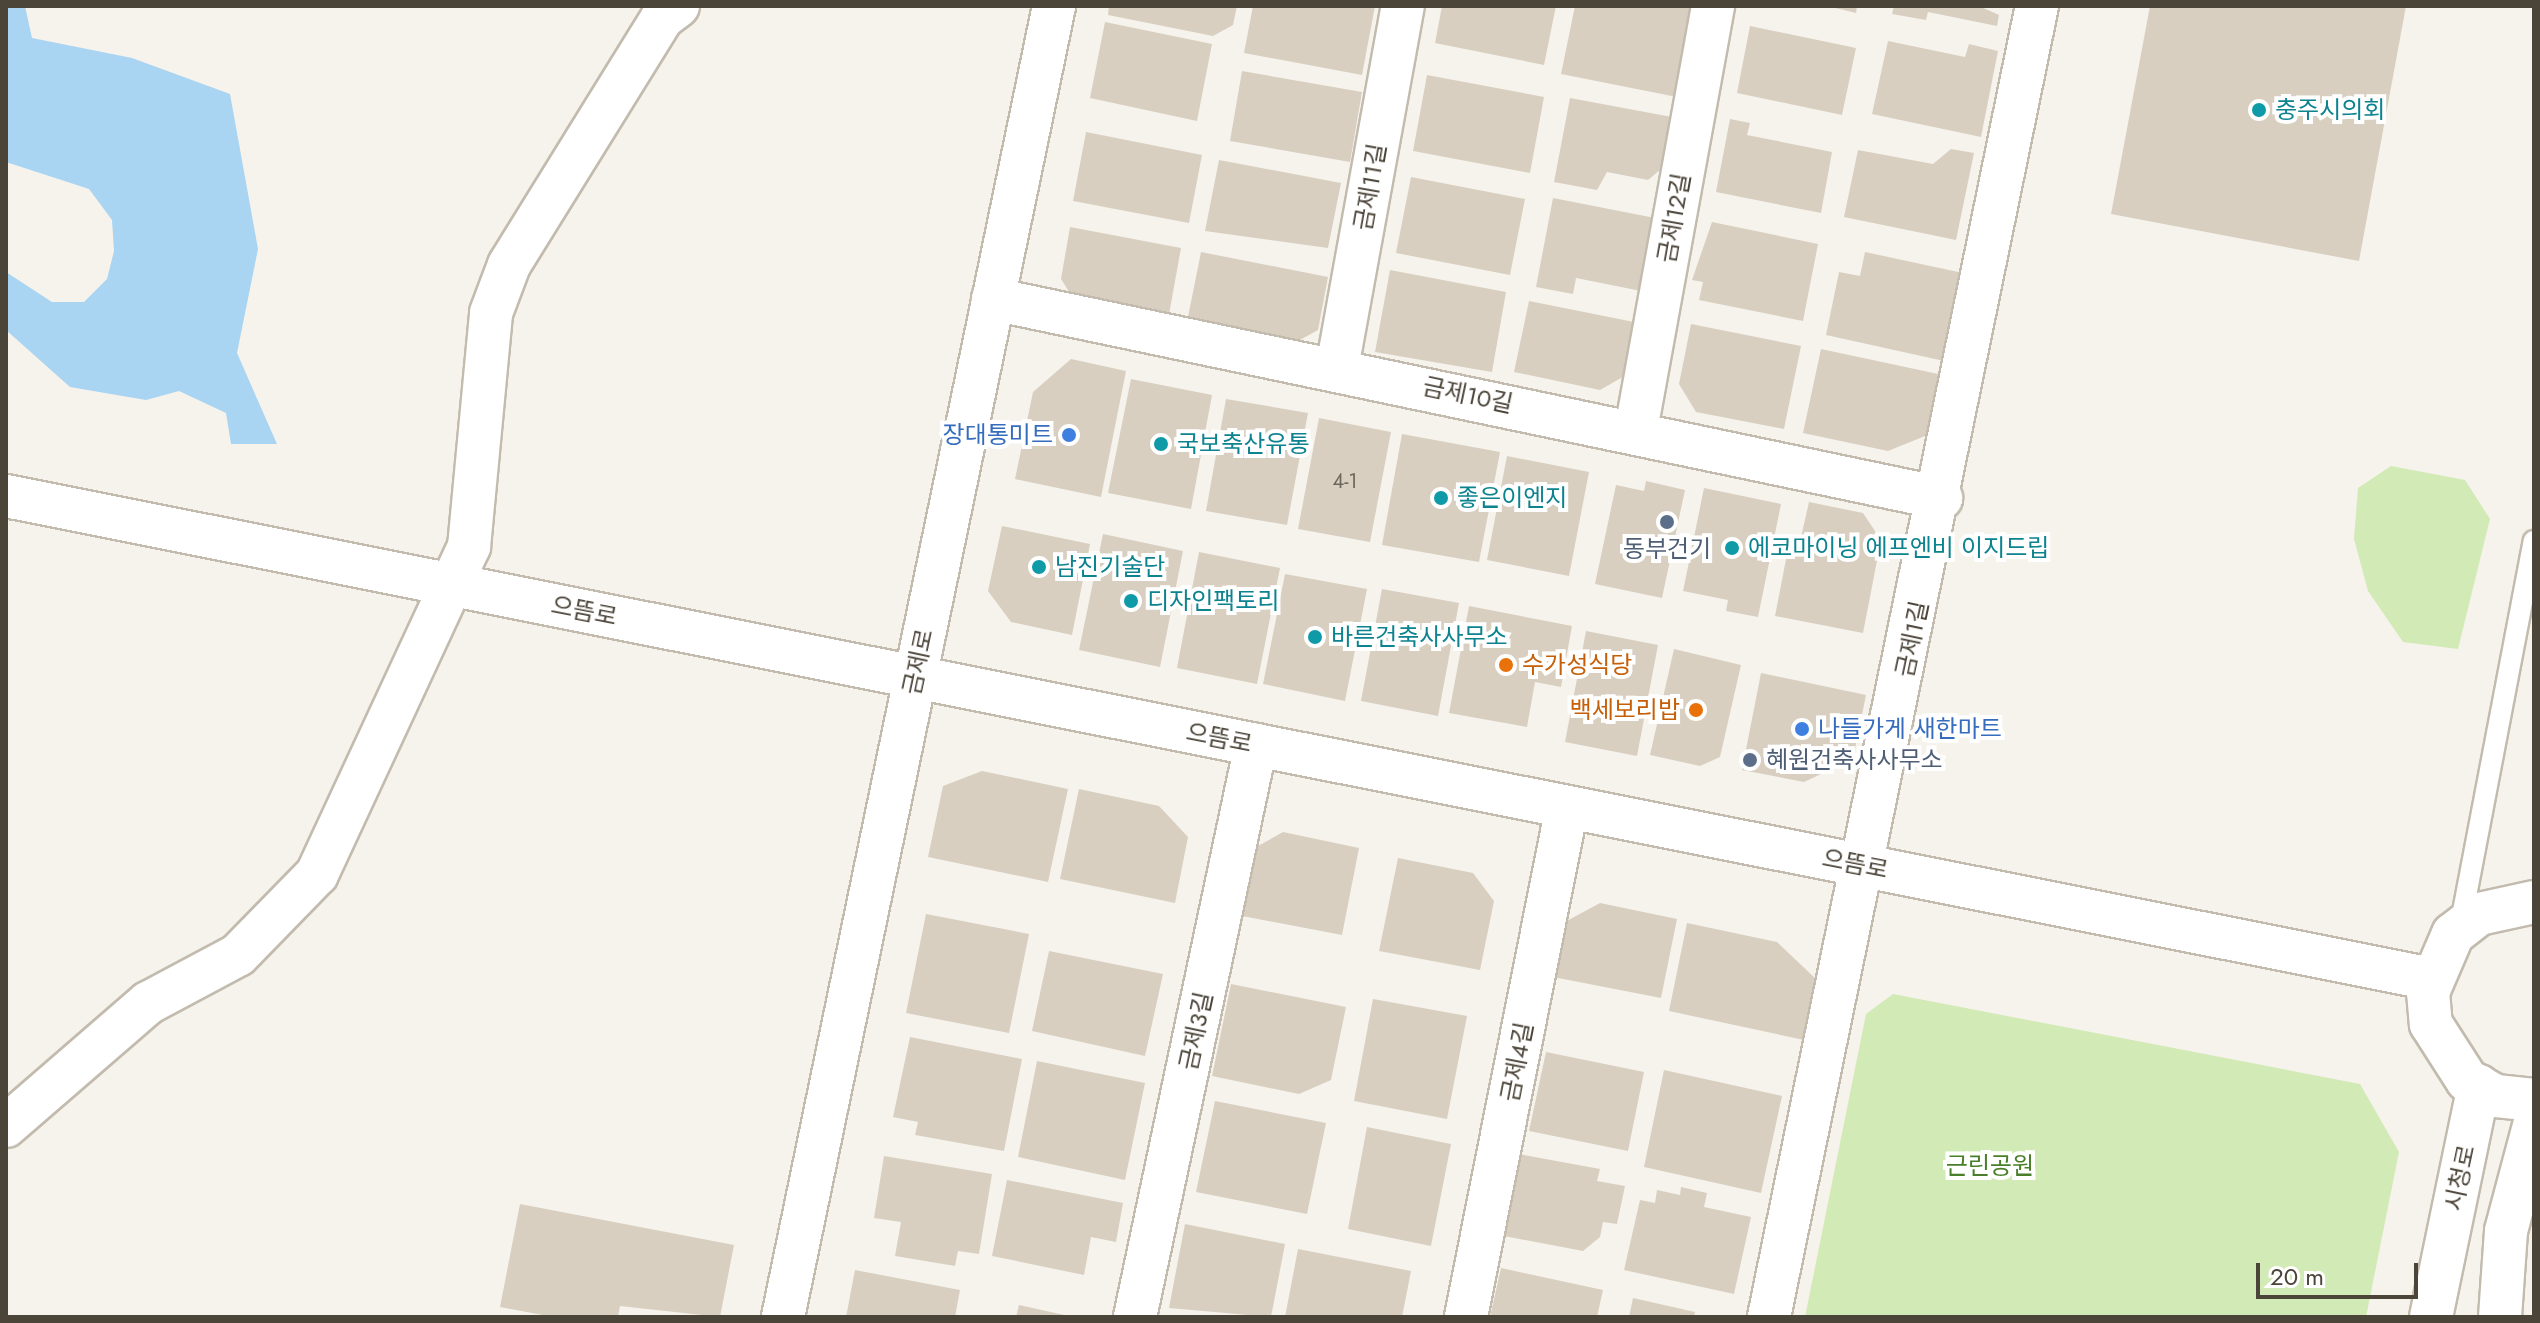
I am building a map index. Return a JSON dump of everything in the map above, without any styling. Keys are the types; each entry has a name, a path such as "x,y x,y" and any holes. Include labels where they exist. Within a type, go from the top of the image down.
{"street":[{"path":"6,1126 148,1003 238,955 317,874 455,586 469,547 491,313 509,265 662,18 678,6"},
{"name":"금제로","path":"783,1317 1054,6"},
{"name":"금제11길","path":"1337,368 1403,6"},
{"name":"금제12길","path":"1636,430 1713,6"},
{"name":"금제1길","path":"1769,1317 1941,498 2037,6"},
{"name":"금제10길","path":"993,299 1636,430 1941,498"},
{"name":"으뜸로","path":"6,496 2432,979"},
{"name":"금제3길","path":"1135,1317 1256,745"},
{"name":"금제4길","path":"1466,1317 1567,807"},
{"path":"2534,902 2509,903 2460,929 2432,979 2431,1024 2445,1055 2479,1086 2534,1100"},
{"name":"시청로","path":"2431,1317 2479,1086"},
{"path":"2500,1317 2506,1231 2534,1126"}],"lane":[{"path":"2460,929 2534,541"}],"green space":[{"path":"2391,466 2465,480 2490,519 2458,649 2403,642 2368,591 2354,539 2358,488"},
{"name":"근린공원","path":"1893,994 2360,1084 2399,1152 2366,1317 1805,1317 1866,1014"}],"water":[{"path":"6,6 25,6 32,38 132,58 230,94 258,249 237,353 277,444 231,444 226,413 179,391 146,400 70,387 6,330 6,272 52,302 84,302 107,279 114,251 112,220 89,189 6,162"}],"building":[{"path":"1109,6 1237,6 1233,25 1213,36 1108,15"},
{"path":"1253,6 1375,6 1362,75 1244,53"},
{"path":"1442,6 1556,6 1544,65 1435,43"},
{"path":"1575,6 1711,6 1692,100 1561,74"},
{"path":"1827,6 1857,6 1856,13"},
{"path":"1894,6 1979,6 1999,15 1997,26 1928,12 1926,20 1892,14"},
{"name":"충주시의회","path":"2150,6 2406,6 2359,261 2111,214"},
{"path":"1105,22 1212,44 1197,121 1090,98"},
{"path":"1750,26 1856,48 1842,115 1737,93"},
{"path":"1888,41 1965,57 1969,44 1998,51 1981,137 1872,114"},
{"path":"1242,71 1362,92 1350,162 1230,141"},
{"path":"1427,75 1544,97 1530,173 1413,151"},
{"path":"1570,98 1688,120 1666,165 1648,180 1607,172 1597,190 1554,182"},
{"path":"1730,119 1750,123 1747,135 1832,152 1821,213 1716,192"},
{"path":"1086,132 1202,155 1189,223 1073,201"},
{"path":"1951,149 1974,153 1956,240 1844,217 1858,150 1933,164"},
{"path":"1219,160 1341,183 1328,248 1205,231"},
{"path":"1411,177 1525,199 1510,275 1396,253"},
{"path":"1553,198 1655,218 1641,291 1576,278 1573,294 1536,287"},
{"path":"1712,222 1818,244 1803,321 1699,300 1703,282 1692,280"},
{"path":"1070,227 1181,248 1168,320 1076,303 1061,279"},
{"path":"1201,252 1328,277 1318,330 1289,346 1186,327"},
{"path":"1865,252 1963,273 1944,361 1826,335 1839,272 1860,276"},
{"path":"1390,270 1506,292 1492,372 1375,352"},
{"path":"1529,301 1639,323 1628,374 1600,390 1514,372"},
{"path":"1691,324 1801,346 1784,429 1696,412 1679,384"},
{"path":"1821,349 1943,375 1930,434 1888,451 1803,433"},
{"name":"장대통미트","path":"1071,359 1126,371 1101,497 1015,479 1033,392"},
{"name":"국보축산유통","path":"1131,379 1212,395 1191,509 1108,493"},
{"path":"1226,399 1308,413 1287,525 1206,511"},
{"path":"1319,418 1391,432 1370,542 1298,529"},
{"name":"좋은이엔지","path":"1402,434 1500,452 1479,562 1382,545"},
{"path":"1507,456 1589,472 1569,576 1487,560"},
{"path":"1646,481 1685,490 1662,598 1595,584 1616,485 1644,491"},
{"name":"에코마이닝 에프엔비 이지드립","path":"1704,488 1781,504 1758,617 1726,611 1728,600 1683,591"},
{"path":"1809,502 1863,513 1881,540 1863,633 1775,616 1789,544 1799,546"},
{"name":"남진기술단","path":"1002,526 1090,544 1072,635 1011,622 988,591"},
{"name":"디자인팩토리","path":"1103,534 1183,551 1160,667 1079,650"},
{"path":"1199,552 1280,568 1257,684 1177,668"},
{"name":"바른건축사사무소","path":"1285,574 1367,589 1345,701 1263,684"},
{"path":"1382,589 1459,603 1438,716 1361,701"},
{"path":"1469,606 1572,626 1561,687 1535,682 1527,727 1449,713"},
{"path":"1586,631 1658,645 1637,756 1565,742"},
{"name":"백세보리밥","path":"1674,649 1741,665 1720,757 1700,766 1650,755"},
{"path":"1761,673 1866,695 1853,759 1804,782 1742,770"},
{"path":"982,771 1068,789 1048,882 928,857 943,786"},
{"path":"1079,789 1159,806 1188,837 1175,903 1060,879"},
{"path":"1283,832 1359,848 1342,935 1237,915 1251,850"},
{"path":"1398,858 1473,873 1494,901 1480,970 1379,951"},
{"path":"1600,903 1677,919 1661,998 1553,977 1563,923"},
{"path":"926,914 1029,934 1009,1033 906,1013"},
{"path":"1687,923 1777,942 1816,979 1804,1040 1669,1011"},
{"path":"1049,951 1163,974 1145,1056 1032,1031"},
{"path":"1231,984 1346,1007 1331,1080 1299,1094 1212,1076"},
{"path":"1373,999 1467,1016 1447,1119 1354,1101"},
{"path":"910,1037 1022,1059 1004,1151 915,1135 918,1122 893,1117"},
{"path":"1546,1052 1644,1072 1628,1151 1529,1131"},
{"path":"1037,1061 1145,1083 1125,1180 1018,1157"},
{"path":"1664,1070 1782,1096 1761,1193 1644,1167"},
{"path":"1215,1101 1326,1123 1307,1214 1196,1192"},
{"path":"1367,1127 1451,1144 1431,1246 1348,1229"},
{"path":"1519,1154 1600,1169 1597,1181 1625,1186 1617,1224 1603,1222 1600,1237 1583,1251 1504,1236"},
{"path":"884,1156 992,1174 979,1254 958,1251 955,1266 895,1256 901,1222 874,1218"},
{"path":"1007,1180 1123,1203 1116,1242 1091,1237 1084,1275 992,1256"},
{"path":"1681,1187 1707,1193 1704,1207 1751,1217 1734,1294 1624,1270 1640,1200 1655,1203 1657,1190 1680,1195"},
{"path":"520,1204 734,1245 720,1317 620,1306 618,1317 553,1317 500,1307"},
{"path":"1185,1224 1285,1244 1271,1317 1169,1308"},
{"path":"1298,1249 1411,1271 1402,1317 1285,1317"},
{"path":"1501,1268 1603,1290 1597,1317 1490,1317"},
{"path":"855,1270 960,1290 955,1317 846,1317"},
{"path":"1633,1298 1695,1312 1694,1317 1629,1317"},
{"path":"1019,1305 1069,1316 1069,1317 1016,1317"}],"place":[{"name":"충주시의회","path":"2259,110"},
{"name":"장대통미트","path":"1069,435"},
{"name":"국보축산유통","path":"1161,444"},
{"name":"좋은이엔지","path":"1441,498"},
{"name":"동부건기","path":"1667,522"},
{"name":"에코마이닝 에프엔비 이지드립","path":"1732,548"},
{"name":"남진기술단","path":"1039,567"},
{"name":"디자인팩토리","path":"1131,601"},
{"name":"바른건축사사무소","path":"1315,637"},
{"name":"수가성식당","path":"1506,665"},
{"name":"백세보리밥","path":"1696,710"},
{"name":"나들가게 새한마트","path":"1802,729"},
{"name":"혜원건축사사무소","path":"1750,760"}]}
